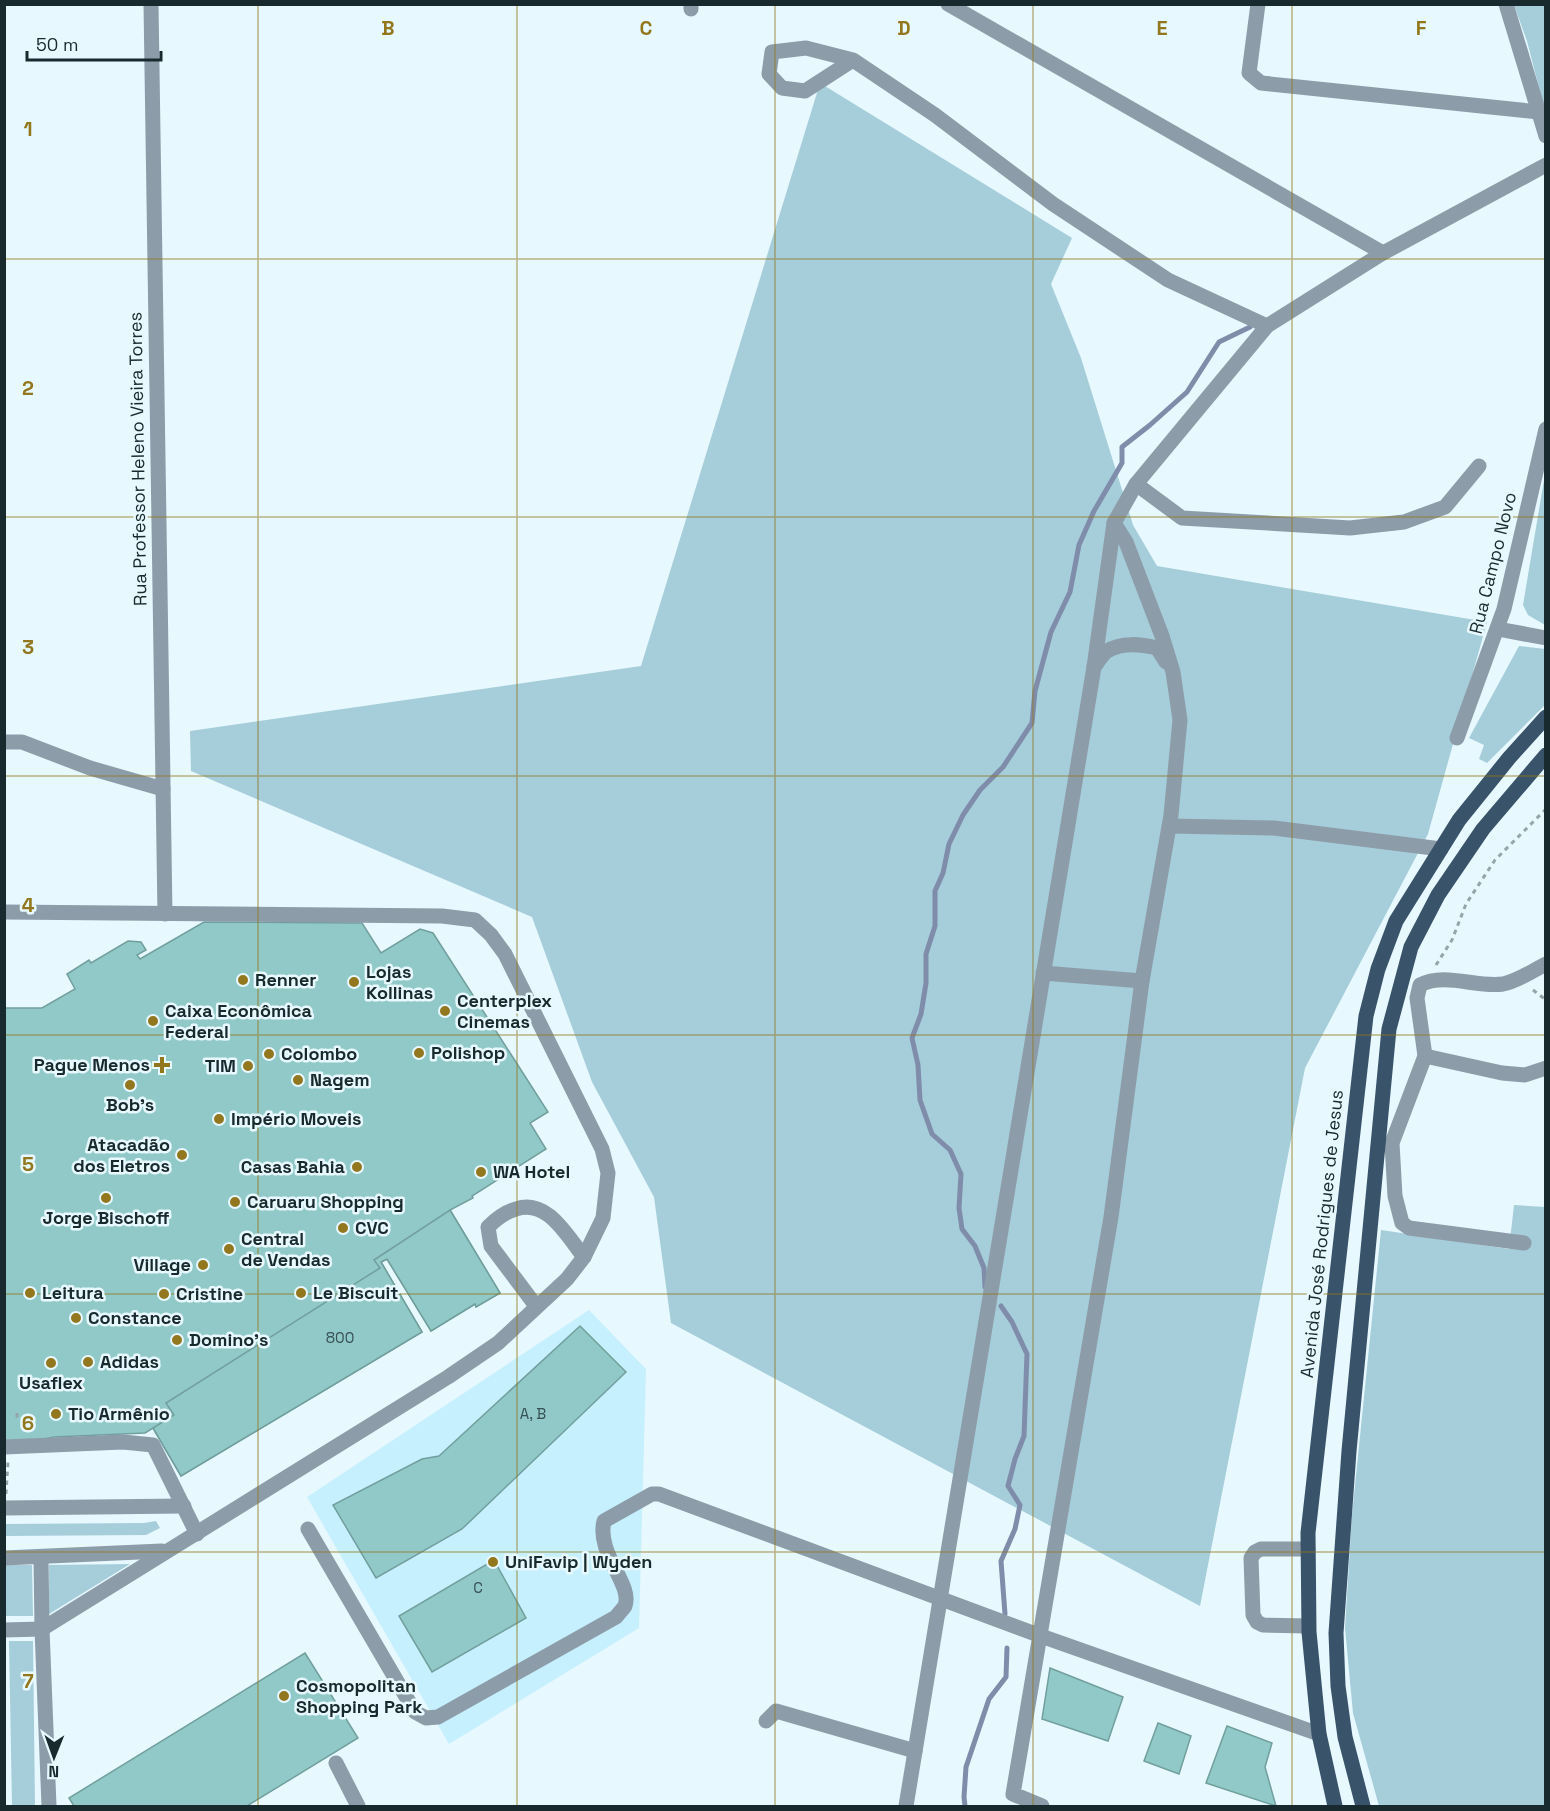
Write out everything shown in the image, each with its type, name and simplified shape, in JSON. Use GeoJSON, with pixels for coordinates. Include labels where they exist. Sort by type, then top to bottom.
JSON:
{"type":"FeatureCollection","features":[{"type":"Feature","properties":{"kind":"main road","name":"Avenida José Rodrigues de Jesus"},"geometry":{"type":"LineString","coordinates":[[1335,1806],[1319,1734],[1308,1626],[1308,1549],[1366,1016],[1378,969],[1396,921],[1459,820],[1545,717]]}},
{"type":"Feature","properties":{"kind":"main road"},"geometry":{"type":"LineString","coordinates":[[1363,1806],[1345,1737],[1338,1686],[1336,1633],[1349,1450],[1385,1143],[1389,1029],[1411,947],[1438,895],[1483,829],[1545,755]]}},
{"type":"Feature","properties":{"kind":"street","name":"Rua Professor Heleno Vieira Torres"},"geometry":{"type":"LineString","coordinates":[[151,4],[165,914]]}},
{"type":"Feature","properties":{"kind":"street"},"geometry":{"type":"LineString","coordinates":[[948,4],[1383,253]]}},
{"type":"Feature","properties":{"kind":"street"},"geometry":{"type":"LineString","coordinates":[[1258,4],[1249,72],[1261,83],[1539,112]]}},
{"type":"Feature","properties":{"kind":"street"},"geometry":{"type":"LineString","coordinates":[[1506,4],[1545,136]]}},
{"type":"Feature","properties":{"kind":"street"},"geometry":{"type":"LineString","coordinates":[[853,60],[805,91],[782,88],[769,74],[772,52],[806,48],[853,60],[935,115],[1053,204],[1168,280],[1268,326]]}},
{"type":"Feature","properties":{"kind":"street"},"geometry":{"type":"LineString","coordinates":[[906,1806],[1094,667],[1114,523],[1136,484],[1268,326],[1383,253],[1545,165]]}},
{"type":"Feature","properties":{"kind":"street","name":"Rua Campo Novo"},"geometry":{"type":"LineString","coordinates":[[1456,738],[1498,628],[1545,429]]}},
{"type":"Feature","properties":{"kind":"street"},"geometry":{"type":"LineString","coordinates":[[1136,484],[1182,518],[1350,528],[1404,522],[1445,507],[1479,466]]}},
{"type":"Feature","properties":{"kind":"street"},"geometry":{"type":"LineString","coordinates":[[1042,1806],[1013,1800],[1111,1217],[1142,981],[1170,826],[1180,720],[1173,672],[1162,636],[1130,553],[1114,523]]}},
{"type":"Feature","properties":{"kind":"street"},"geometry":{"type":"LineString","coordinates":[[1498,628],[1545,638]]}},
{"type":"Feature","properties":{"kind":"street"},"geometry":{"type":"LineString","coordinates":[[1094,667],[1106,652],[1120,646],[1137,644],[1156,648],[1173,672]]}},
{"type":"Feature","properties":{"kind":"street"},"geometry":{"type":"LineString","coordinates":[[4,742],[22,742],[90,768],[163,789]]}},
{"type":"Feature","properties":{"kind":"street"},"geometry":{"type":"LineString","coordinates":[[1170,826],[1274,828],[1441,849]]}},
{"type":"Feature","properties":{"kind":"street"},"geometry":{"type":"LineString","coordinates":[[4,912],[442,916],[475,920],[491,935],[505,954],[602,1149],[608,1173],[603,1218],[584,1257],[567,1279],[498,1343],[448,1377],[42,1629],[4,1630]]}},
{"type":"Feature","properties":{"kind":"street"},"geometry":{"type":"LineString","coordinates":[[1524,1243],[1409,1228],[1402,1223],[1385,1143],[1425,1056],[1417,998],[1420,985],[1426,982],[1449,981],[1501,984],[1512,982],[1545,963]]}},
{"type":"Feature","properties":{"kind":"street"},"geometry":{"type":"LineString","coordinates":[[1043,973],[1142,981]]}},
{"type":"Feature","properties":{"kind":"street"},"geometry":{"type":"LineString","coordinates":[[1425,1056],[1525,1076],[1545,1068]]}},
{"type":"Feature","properties":{"kind":"street"},"geometry":{"type":"LineString","coordinates":[[536,1306],[491,1246],[488,1227],[494,1220],[523,1206],[533,1206],[557,1223],[584,1257]]}},
{"type":"Feature","properties":{"kind":"street"},"geometry":{"type":"LineString","coordinates":[[4,1447],[68,1443],[148,1443],[153,1445],[157,1449],[197,1534]]}},
{"type":"Feature","properties":{"kind":"street"},"geometry":{"type":"LineString","coordinates":[[308,1529],[415,1712],[426,1718],[438,1717],[616,1617],[625,1607],[626,1594],[603,1542],[604,1521],[652,1494],[659,1494],[1041,1636],[1319,1734]]}},
{"type":"Feature","properties":{"kind":"street"},"geometry":{"type":"LineString","coordinates":[[4,1508],[184,1506]]}},
{"type":"Feature","properties":{"kind":"street"},"geometry":{"type":"LineString","coordinates":[[1308,1549],[1261,1550],[1255,1552],[1251,1558],[1252,1615],[1257,1622],[1263,1625],[1308,1626]]}},
{"type":"Feature","properties":{"kind":"street"},"geometry":{"type":"LineString","coordinates":[[4,1558],[165,1551]]}},
{"type":"Feature","properties":{"kind":"street"},"geometry":{"type":"LineString","coordinates":[[41,1557],[49,1806]]}},
{"type":"Feature","properties":{"kind":"street"},"geometry":{"type":"LineString","coordinates":[[766,1721],[776,1711],[915,1751]]}},
{"type":"Feature","properties":{"kind":"street"},"geometry":{"type":"LineString","coordinates":[[336,1763],[358,1806]]}},
{"type":"Feature","properties":{"kind":"path"},"geometry":{"type":"LineString","coordinates":[[1426,982],[1452,940],[1466,904],[1495,860],[1545,809]]}},
{"type":"Feature","properties":{"kind":"path"},"geometry":{"type":"LineString","coordinates":[[17,1413],[17,1419]]}},
{"type":"Feature","properties":{"kind":"shaded area"},"geometry":{"type":"Polygon","coordinates":[[[1514,5],[1545,5],[1545,111],[1527,41],[1514,5]]]}},
{"type":"Feature","properties":{"kind":"shaded area"},"geometry":{"type":"Polygon","coordinates":[[[820,83],[1072,238],[1051,284],[1081,358],[1133,525],[1157,566],[1487,622],[1428,834],[1305,1068],[1200,1606],[671,1323],[654,1197],[592,1082],[532,917],[191,771],[190,731],[641,666],[820,83]]]}},
{"type":"Feature","properties":{"kind":"shaded area"},"geometry":{"type":"Polygon","coordinates":[[[1545,474],[1545,625],[1528,615],[1523,605],[1545,474]]]}},
{"type":"Feature","properties":{"kind":"shaded area"},"geometry":{"type":"Polygon","coordinates":[[[1519,646],[1545,649],[1545,705],[1487,763],[1479,759],[1484,745],[1469,738],[1519,646]]]}},
{"type":"Feature","properties":{"kind":"shaded area"},"geometry":{"type":"Polygon","coordinates":[[[1514,1205],[1545,1207],[1545,1806],[1379,1806],[1353,1713],[1345,1628],[1352,1515],[1381,1230],[1509,1249],[1514,1205]]]}},
{"type":"Feature","properties":{"kind":"shaded area","name":"UniFavip | Wyden"},"geometry":{"type":"Polygon","coordinates":[[[589,1310],[646,1369],[639,1628],[449,1744],[307,1497],[589,1310]]]}},
{"type":"Feature","properties":{"kind":"shaded area"},"geometry":{"type":"Polygon","coordinates":[[[156,1521],[160,1528],[146,1535],[5,1536],[5,1524],[156,1521]]]}},
{"type":"Feature","properties":{"kind":"shaded area"},"geometry":{"type":"Polygon","coordinates":[[[130,1564],[49,1614],[49,1565],[130,1564]]]}},
{"type":"Feature","properties":{"kind":"shaded area"},"geometry":{"type":"Polygon","coordinates":[[[5,1565],[32,1565],[33,1616],[6,1616],[5,1565]]]}},
{"type":"Feature","properties":{"kind":"shaded area"},"geometry":{"type":"Polygon","coordinates":[[[9,1641],[33,1641],[35,1806],[12,1806],[9,1641]]]}},
{"type":"Feature","properties":{"kind":"building","name":"Caruaru Shopping"},"geometry":{"type":"Polygon","coordinates":[[[204,922],[362,923],[381,953],[420,929],[433,933],[548,1112],[530,1123],[546,1149],[472,1196],[473,1198],[450,1210],[500,1293],[476,1307],[475,1304],[431,1331],[387,1259],[381,1262],[422,1332],[181,1476],[153,1428],[145,1433],[54,1437],[25,1443],[4,1444],[4,1008],[42,1008],[75,989],[67,974],[89,960],[91,963],[128,941],[141,942],[146,950],[137,955],[140,959],[204,922]]]}},
{"type":"Feature","properties":{"kind":"building"},"geometry":{"type":"Polygon","coordinates":[[[450,1210],[500,1293],[476,1307],[475,1304],[431,1331],[387,1259],[381,1262],[422,1332],[181,1476],[153,1428],[174,1415],[166,1403],[380,1268],[374,1260],[450,1210]]]}},
{"type":"Feature","properties":{"kind":"building"},"geometry":{"type":"Polygon","coordinates":[[[580,1326],[626,1372],[462,1529],[376,1578],[333,1505],[422,1459],[439,1456],[580,1326]]]}},
{"type":"Feature","properties":{"kind":"building"},"geometry":{"type":"Polygon","coordinates":[[[494,1560],[526,1618],[432,1672],[399,1616],[494,1560]]]}},
{"type":"Feature","properties":{"kind":"building","name":"Cosmopolitan Shopping Park"},"geometry":{"type":"Polygon","coordinates":[[[305,1653],[358,1738],[247,1806],[74,1806],[69,1798],[305,1653]]]}},
{"type":"Feature","properties":{"kind":"building"},"geometry":{"type":"Polygon","coordinates":[[[1050,1668],[1123,1697],[1108,1741],[1042,1719],[1050,1668]]]}},
{"type":"Feature","properties":{"kind":"building"},"geometry":{"type":"Polygon","coordinates":[[[1158,1723],[1191,1736],[1179,1774],[1144,1761],[1158,1723]]]}},
{"type":"Feature","properties":{"kind":"building"},"geometry":{"type":"Polygon","coordinates":[[[1227,1726],[1272,1743],[1265,1767],[1276,1806],[1206,1783],[1227,1726]]]}},
{"type":"Feature","properties":{"kind":"waterway"},"geometry":{"type":"LineString","coordinates":[[985,1287],[984,1268],[975,1246],[962,1229],[959,1208],[961,1174],[950,1150],[932,1134],[920,1100],[918,1065],[912,1038],[921,1014],[926,983],[926,954],[935,926],[935,891],[943,873],[949,844],[963,815],[980,790],[1003,767],[1032,723],[1035,691],[1051,632],[1070,592],[1079,545],[1094,511],[1122,463],[1122,447],[1187,392],[1219,342],[1250,327]]}},
{"type":"Feature","properties":{"kind":"waterway"},"geometry":{"type":"LineString","coordinates":[[1001,1306],[1012,1322],[1027,1354],[1024,1436],[1008,1486],[1020,1505],[1015,1529],[1001,1561],[1005,1614]]}},
{"type":"Feature","properties":{"kind":"waterway"},"geometry":{"type":"LineString","coordinates":[[965,1806],[966,1767],[989,1699],[1006,1677],[1007,1648]]}},
{"type":"Feature","properties":{"kind":"place","name":"Renner"},"geometry":{"type":"Point","coordinates":[243,980]}},
{"type":"Feature","properties":{"kind":"place","name":"Lojas Kollinas"},"geometry":{"type":"Point","coordinates":[354,982]}},
{"type":"Feature","properties":{"kind":"place","name":"Centerplex Cinemas"},"geometry":{"type":"Point","coordinates":[445,1011]}},
{"type":"Feature","properties":{"kind":"place","name":"Caixa Econômica Federal"},"geometry":{"type":"Point","coordinates":[153,1021]}},
{"type":"Feature","properties":{"kind":"place","name":"Polishop"},"geometry":{"type":"Point","coordinates":[419,1053]}},
{"type":"Feature","properties":{"kind":"place","name":"Colombo"},"geometry":{"type":"Point","coordinates":[269,1054]}},
{"type":"Feature","properties":{"kind":"place","name":"Pague Menos"},"geometry":{"type":"Point","coordinates":[162,1065]}},
{"type":"Feature","properties":{"kind":"place","name":"TIM"},"geometry":{"type":"Point","coordinates":[248,1066]}},
{"type":"Feature","properties":{"kind":"place","name":"Nagem"},"geometry":{"type":"Point","coordinates":[298,1080]}},
{"type":"Feature","properties":{"kind":"place","name":"Bob's"},"geometry":{"type":"Point","coordinates":[130,1085]}},
{"type":"Feature","properties":{"kind":"place","name":"Império Moveis"},"geometry":{"type":"Point","coordinates":[219,1119]}},
{"type":"Feature","properties":{"kind":"place","name":"Atacadão dos Eletros"},"geometry":{"type":"Point","coordinates":[182,1155]}},
{"type":"Feature","properties":{"kind":"place","name":"Casas Bahia"},"geometry":{"type":"Point","coordinates":[357,1167]}},
{"type":"Feature","properties":{"kind":"place","name":"WA Hotel"},"geometry":{"type":"Point","coordinates":[481,1172]}},
{"type":"Feature","properties":{"kind":"place","name":"Jorge Bischoff"},"geometry":{"type":"Point","coordinates":[106,1198]}},
{"type":"Feature","properties":{"kind":"place","name":"Caruaru Shopping"},"geometry":{"type":"Point","coordinates":[235,1202]}},
{"type":"Feature","properties":{"kind":"place","name":"CVC"},"geometry":{"type":"Point","coordinates":[343,1228]}},
{"type":"Feature","properties":{"kind":"place","name":"Central de Vendas"},"geometry":{"type":"Point","coordinates":[229,1249]}},
{"type":"Feature","properties":{"kind":"place","name":"Village"},"geometry":{"type":"Point","coordinates":[203,1265]}},
{"type":"Feature","properties":{"kind":"place","name":"Leitura"},"geometry":{"type":"Point","coordinates":[30,1293]}},
{"type":"Feature","properties":{"kind":"place","name":"Le Biscuit"},"geometry":{"type":"Point","coordinates":[301,1293]}},
{"type":"Feature","properties":{"kind":"place","name":"Cristine"},"geometry":{"type":"Point","coordinates":[164,1294]}},
{"type":"Feature","properties":{"kind":"place","name":"Constance"},"geometry":{"type":"Point","coordinates":[76,1318]}},
{"type":"Feature","properties":{"kind":"place","name":"Domino's"},"geometry":{"type":"Point","coordinates":[177,1340]}},
{"type":"Feature","properties":{"kind":"place","name":"Adidas"},"geometry":{"type":"Point","coordinates":[88,1362]}},
{"type":"Feature","properties":{"kind":"place","name":"Usaflex"},"geometry":{"type":"Point","coordinates":[51,1363]}},
{"type":"Feature","properties":{"kind":"place","name":"Tio Armênio"},"geometry":{"type":"Point","coordinates":[56,1414]}},
{"type":"Feature","properties":{"kind":"place","name":"UniFavip | Wyden"},"geometry":{"type":"Point","coordinates":[493,1562]}},
{"type":"Feature","properties":{"kind":"place","name":"Cosmopolitan Shopping Park"},"geometry":{"type":"Point","coordinates":[284,1696]}}]}
